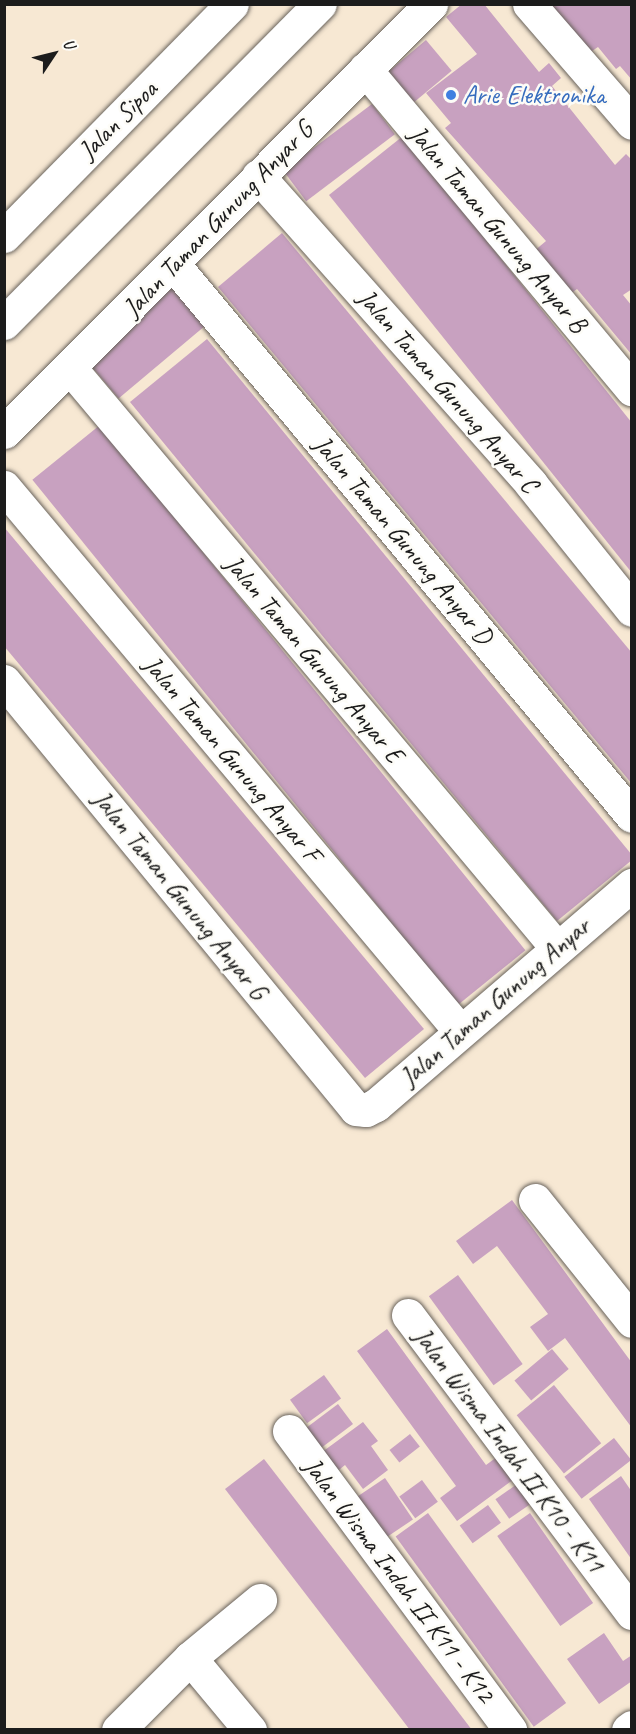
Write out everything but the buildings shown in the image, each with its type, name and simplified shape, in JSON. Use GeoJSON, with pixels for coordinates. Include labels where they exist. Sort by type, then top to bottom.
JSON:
{"type":"FeatureCollection","features":[{"type":"Feature","properties":{"kind":"street","name":"Jalan Sipoa"},"geometry":{"type":"LineString","coordinates":[[4,236],[232,4]]}},
{"type":"Feature","properties":{"kind":"street"},"geometry":{"type":"LineString","coordinates":[[4,323],[320,4]]}},
{"type":"Feature","properties":{"kind":"street","name":"Jalan Taman Gunung Anyar G"},"geometry":{"type":"LineString","coordinates":[[4,432],[71,369],[258,176],[431,4]]}},
{"type":"Feature","properties":{"kind":"street"},"geometry":{"type":"LineString","coordinates":[[529,4],[632,123]]}},
{"type":"Feature","properties":{"kind":"street","name":"Jalan Taman Gunung Anyar B"},"geometry":{"type":"LineString","coordinates":[[365,69],[632,389]]}},
{"type":"Feature","properties":{"kind":"street","name":"Jalan Taman Gunung Anyar C"},"geometry":{"type":"LineString","coordinates":[[258,176],[531,484],[632,610]]}},
{"type":"Feature","properties":{"kind":"street","name":"Jalan Taman Gunung Anyar D"},"geometry":{"type":"LineString","coordinates":[[174,265],[632,816]]}},
{"type":"Feature","properties":{"kind":"street","name":"Jalan Taman Gunung Anyar E"},"geometry":{"type":"LineString","coordinates":[[71,369],[557,948]]}},
{"type":"Feature","properties":{"kind":"street","name":"Jalan Taman Gunung Anyar F"},"geometry":{"type":"LineString","coordinates":[[4,487],[460,1031]]}},
{"type":"Feature","properties":{"kind":"street","name":"Jalan Taman Gunung Anyar G"},"geometry":{"type":"LineString","coordinates":[[4,681],[356,1109]]}},
{"type":"Feature","properties":{"kind":"street","name":"Jalan Taman Gunung Anyar"},"geometry":{"type":"LineString","coordinates":[[356,1109],[366,1110],[376,1105],[632,885]]}},
{"type":"Feature","properties":{"kind":"street"},"geometry":{"type":"LineString","coordinates":[[536,1200],[632,1321]]}},
{"type":"Feature","properties":{"kind":"street","name":"Jalan Wisma Indah II K10 - K11"},"geometry":{"type":"LineString","coordinates":[[408,1315],[632,1613]]}},
{"type":"Feature","properties":{"kind":"street","name":"Jalan Wisma Indah II K11 - K12"},"geometry":{"type":"LineString","coordinates":[[289,1431],[510,1730]]}},
{"type":"Feature","properties":{"kind":"street"},"geometry":{"type":"LineString","coordinates":[[118,1730],[190,1658],[260,1600]]}},
{"type":"Feature","properties":{"kind":"street"},"geometry":{"type":"LineString","coordinates":[[190,1658],[250,1730]]}},
{"type":"Feature","properties":{"kind":"place","name":"Arie Elektronika"},"geometry":{"type":"Point","coordinates":[451,95]}}]}
